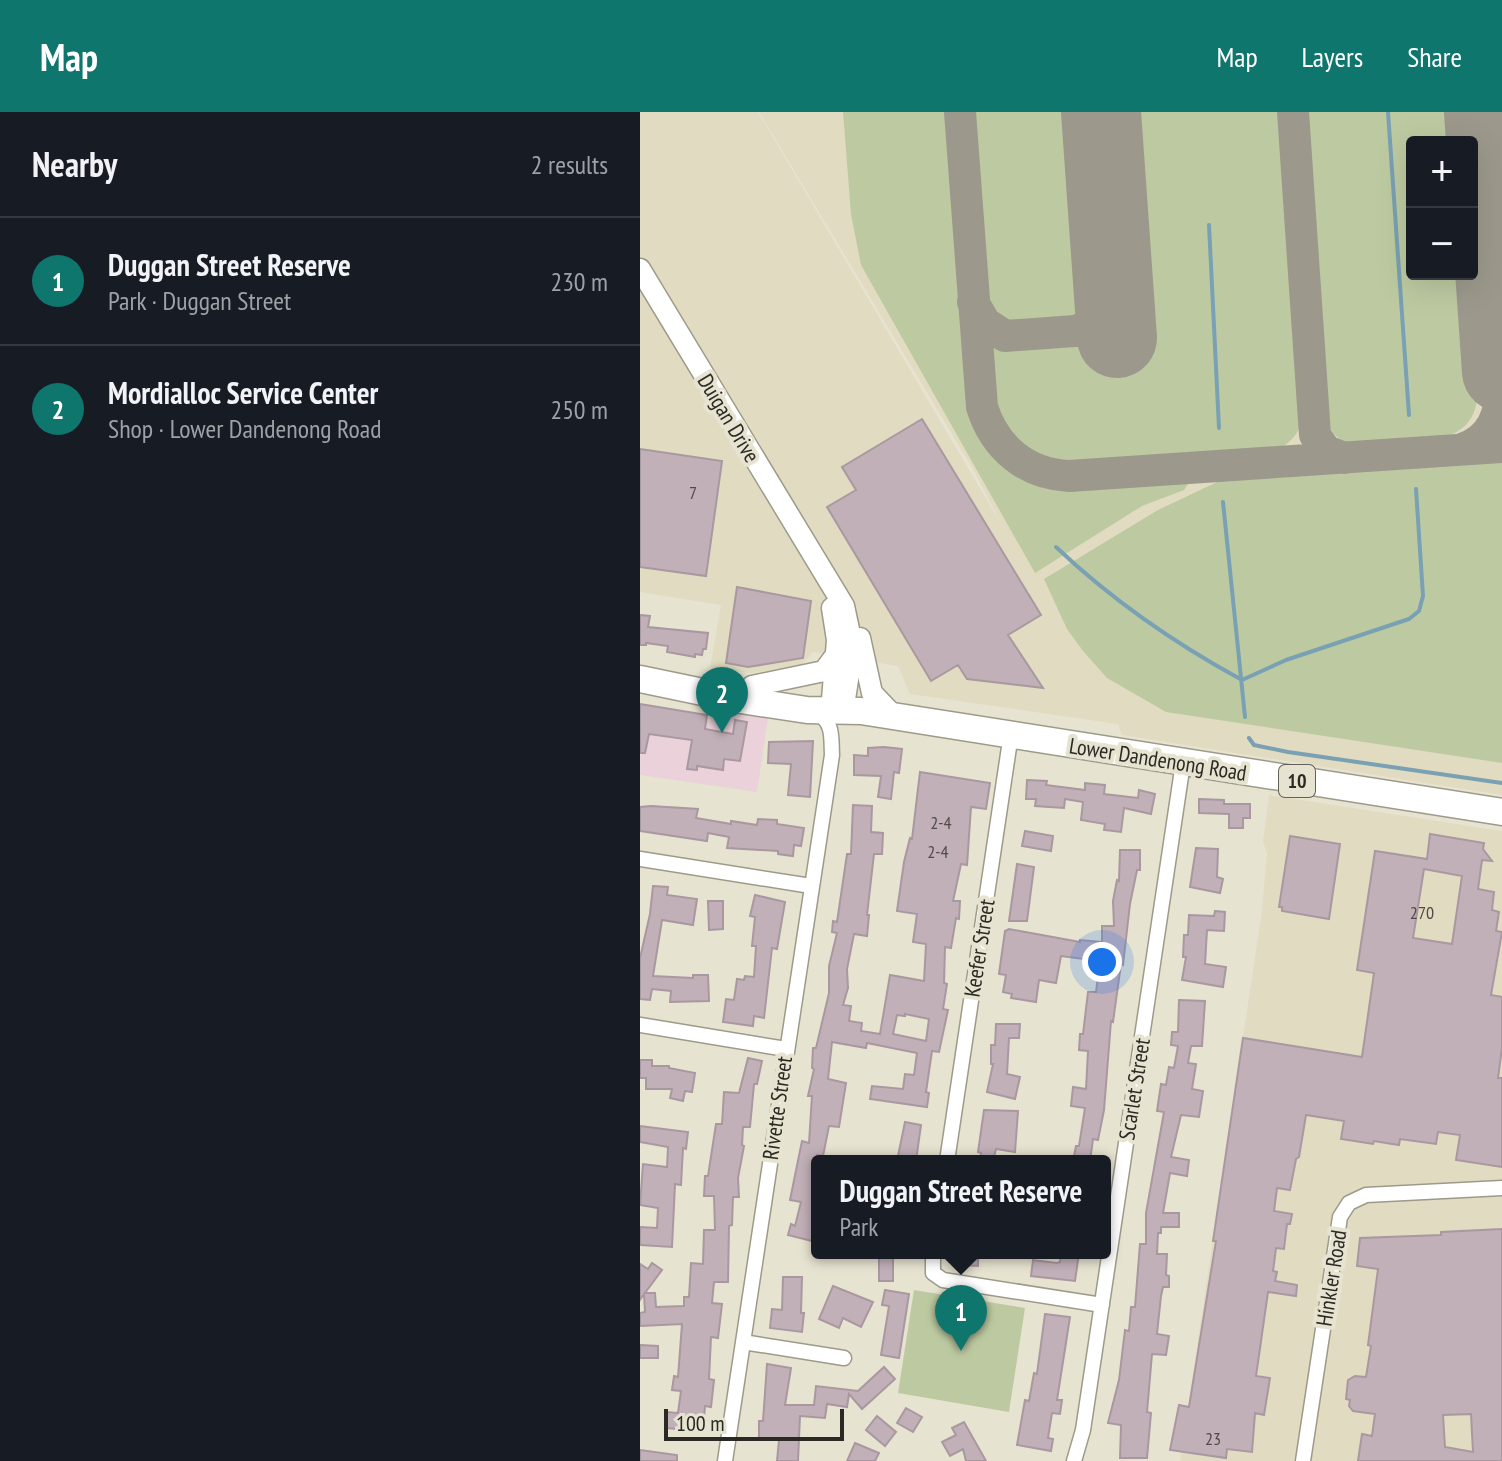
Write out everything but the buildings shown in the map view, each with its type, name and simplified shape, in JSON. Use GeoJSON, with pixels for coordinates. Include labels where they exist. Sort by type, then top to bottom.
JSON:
{"type":"FeatureCollection","features":[{"type":"Feature","properties":{"kind":"highway","name":"Lower Dandenong Road"},"geometry":{"type":"LineString","coordinates":[[640,679],[741,700],[894,716],[1502,812]]}},
{"type":"Feature","properties":{"kind":"highway","name":"Lower Dandenong Road"},"geometry":{"type":"LineString","coordinates":[[667,683],[752,686],[836,708]]}},
{"type":"Feature","properties":{"kind":"main road","name":"Duigan Drive"},"geometry":{"type":"LineString","coordinates":[[640,269],[844,606],[853,648],[836,708]]}},
{"type":"Feature","properties":{"kind":"main road","name":"Duigan Drive"},"geometry":{"type":"LineString","coordinates":[[819,566],[836,627],[836,708]]}},
{"type":"Feature","properties":{"kind":"main road"},"geometry":{"type":"LineString","coordinates":[[844,606],[860,638],[872,693],[894,716]]}},
{"type":"Feature","properties":{"kind":"main road"},"geometry":{"type":"LineString","coordinates":[[752,686],[824,671],[835,656]]}},
{"type":"Feature","properties":{"kind":"street","name":"Rivette Street"},"geometry":{"type":"LineString","coordinates":[[725,1461],[832,755],[830,726],[822,716],[836,708],[843,728],[832,755]]}},
{"type":"Feature","properties":{"kind":"street","name":"Keefer Street"},"geometry":{"type":"LineString","coordinates":[[948,1155],[1011,734]]}},
{"type":"Feature","properties":{"kind":"street","name":"Scarlet Street"},"geometry":{"type":"LineString","coordinates":[[1111,1245],[1183,763]]}},
{"type":"Feature","properties":{"kind":"street"},"geometry":{"type":"LineString","coordinates":[[640,859],[811,886]]}},
{"type":"Feature","properties":{"kind":"street"},"geometry":{"type":"LineString","coordinates":[[640,1025],[786,1049]]}},
{"type":"Feature","properties":{"kind":"street","name":"Hinkler Road"},"geometry":{"type":"LineString","coordinates":[[1303,1461],[1340,1217],[1345,1206],[1366,1195],[1502,1188]]}},
{"type":"Feature","properties":{"kind":"street"},"geometry":{"type":"LineString","coordinates":[[933,1259],[933,1273],[943,1280],[1102,1305]]}},
{"type":"Feature","properties":{"kind":"street","name":"Scarlet Street"},"geometry":{"type":"LineString","coordinates":[[1074,1461],[1083,1430],[1109,1259]]}},
{"type":"Feature","properties":{"kind":"street"},"geometry":{"type":"LineString","coordinates":[[743,1342],[844,1358]]}},
{"type":"Feature","properties":{"kind":"shaded area"},"geometry":{"type":"Polygon","coordinates":[[[640,112],[758,112],[1001,524],[974,471],[759,112],[1502,112],[1502,795],[1122,735],[1118,724],[910,694],[898,666],[813,652],[800,667],[751,673],[710,668],[721,605],[640,592],[640,112]]]}},
{"type":"Feature","properties":{"kind":"shaded area"},"geometry":{"type":"Polygon","coordinates":[[[713,709],[768,718],[757,792],[640,775],[640,710],[711,721],[713,709]]]}},
{"type":"Feature","properties":{"kind":"shaded area"},"geometry":{"type":"Polygon","coordinates":[[[1269,795],[1502,831],[1502,1461],[1180,1461],[1262,910],[1267,853],[1263,842],[1269,795]]]}},
{"type":"Feature","properties":{"kind":"green space"},"geometry":{"type":"Polygon","coordinates":[[[843,112],[951,112],[970,390],[981,429],[1000,456],[1024,473],[1053,483],[1120,486],[1190,481],[1184,490],[1142,506],[1035,573],[861,265],[851,214],[843,112]]]}},
{"type":"Feature","properties":{"kind":"green space"},"geometry":{"type":"Polygon","coordinates":[[[968,112],[1085,112],[1096,276],[1087,307],[1074,318],[1050,325],[1020,327],[998,318],[983,300],[968,112]]]}},
{"type":"Feature","properties":{"kind":"green space"},"geometry":{"type":"Polygon","coordinates":[[[1118,112],[1283,112],[1304,411],[1297,433],[1288,443],[1275,450],[1267,453],[1062,465],[1022,448],[1000,423],[990,389],[986,348],[1134,337],[1118,112]]]}},
{"type":"Feature","properties":{"kind":"green space"},"geometry":{"type":"Polygon","coordinates":[[[1302,112],[1457,112],[1459,136],[1406,136],[1406,280],[1468,280],[1477,400],[1473,414],[1462,428],[1436,439],[1403,445],[1357,447],[1334,434],[1323,409],[1302,112]]]}},
{"type":"Feature","properties":{"kind":"green space"},"geometry":{"type":"Polygon","coordinates":[[[1502,457],[1502,763],[1166,712],[1107,678],[1067,629],[1044,579],[1158,510],[1232,475],[1502,457]]]}},
{"type":"Feature","properties":{"kind":"green space"},"geometry":{"type":"Polygon","coordinates":[[[914,1290],[1025,1308],[1009,1412],[898,1393],[914,1290]]]}},
{"type":"Feature","properties":{"kind":"waterway"},"geometry":{"type":"LineString","coordinates":[[1388,112],[1409,415]]}},
{"type":"Feature","properties":{"kind":"waterway"},"geometry":{"type":"LineString","coordinates":[[1209,225],[1219,428]]}},
{"type":"Feature","properties":{"kind":"waterway"},"geometry":{"type":"LineString","coordinates":[[1056,547],[1144,620],[1242,680],[1286,660],[1409,619],[1419,611],[1423,596],[1416,489]]}},
{"type":"Feature","properties":{"kind":"waterway"},"geometry":{"type":"LineString","coordinates":[[1223,502],[1245,717]]}},
{"type":"Feature","properties":{"kind":"waterway"},"geometry":{"type":"LineString","coordinates":[[1249,738],[1254,745],[1288,752],[1502,783]]}},
{"type":"Feature","properties":{"kind":"taxiway"},"geometry":{"type":"LineString","coordinates":[[960,112],[982,407],[995,435],[1026,464],[1069,476],[1502,447]]}},
{"type":"Feature","properties":{"kind":"taxiway"},"geometry":{"type":"LineString","coordinates":[[1293,112],[1315,435],[1326,451],[1344,458]]}},
{"type":"Feature","properties":{"kind":"taxiway"},"geometry":{"type":"LineString","coordinates":[[1075,331],[1102,315],[1108,303],[1113,274],[1110,228]]}},
{"type":"Feature","properties":{"kind":"taxiway"},"geometry":{"type":"LineString","coordinates":[[1462,449],[1473,445],[1488,432],[1497,415],[1501,395],[1493,247]]}},
{"type":"Feature","properties":{"kind":"taxiway"},"geometry":{"type":"LineString","coordinates":[[973,302],[985,323],[1005,336],[1116,328]]}},
{"type":"Feature","properties":{"kind":"runway"},"geometry":{"type":"LineString","coordinates":[[1101,112],[1117,338]]}},
{"type":"Feature","properties":{"kind":"runway"},"geometry":{"type":"LineString","coordinates":[[1484,112],[1502,372]]}},
{"type":"Feature","properties":{"kind":"place","name":"Mordialloc Service Center"},"geometry":{"type":"Point","coordinates":[722,733]}},
{"type":"Feature","properties":{"kind":"place","name":"Duggan Street Reserve"},"geometry":{"type":"Point","coordinates":[961,1351]}}]}
